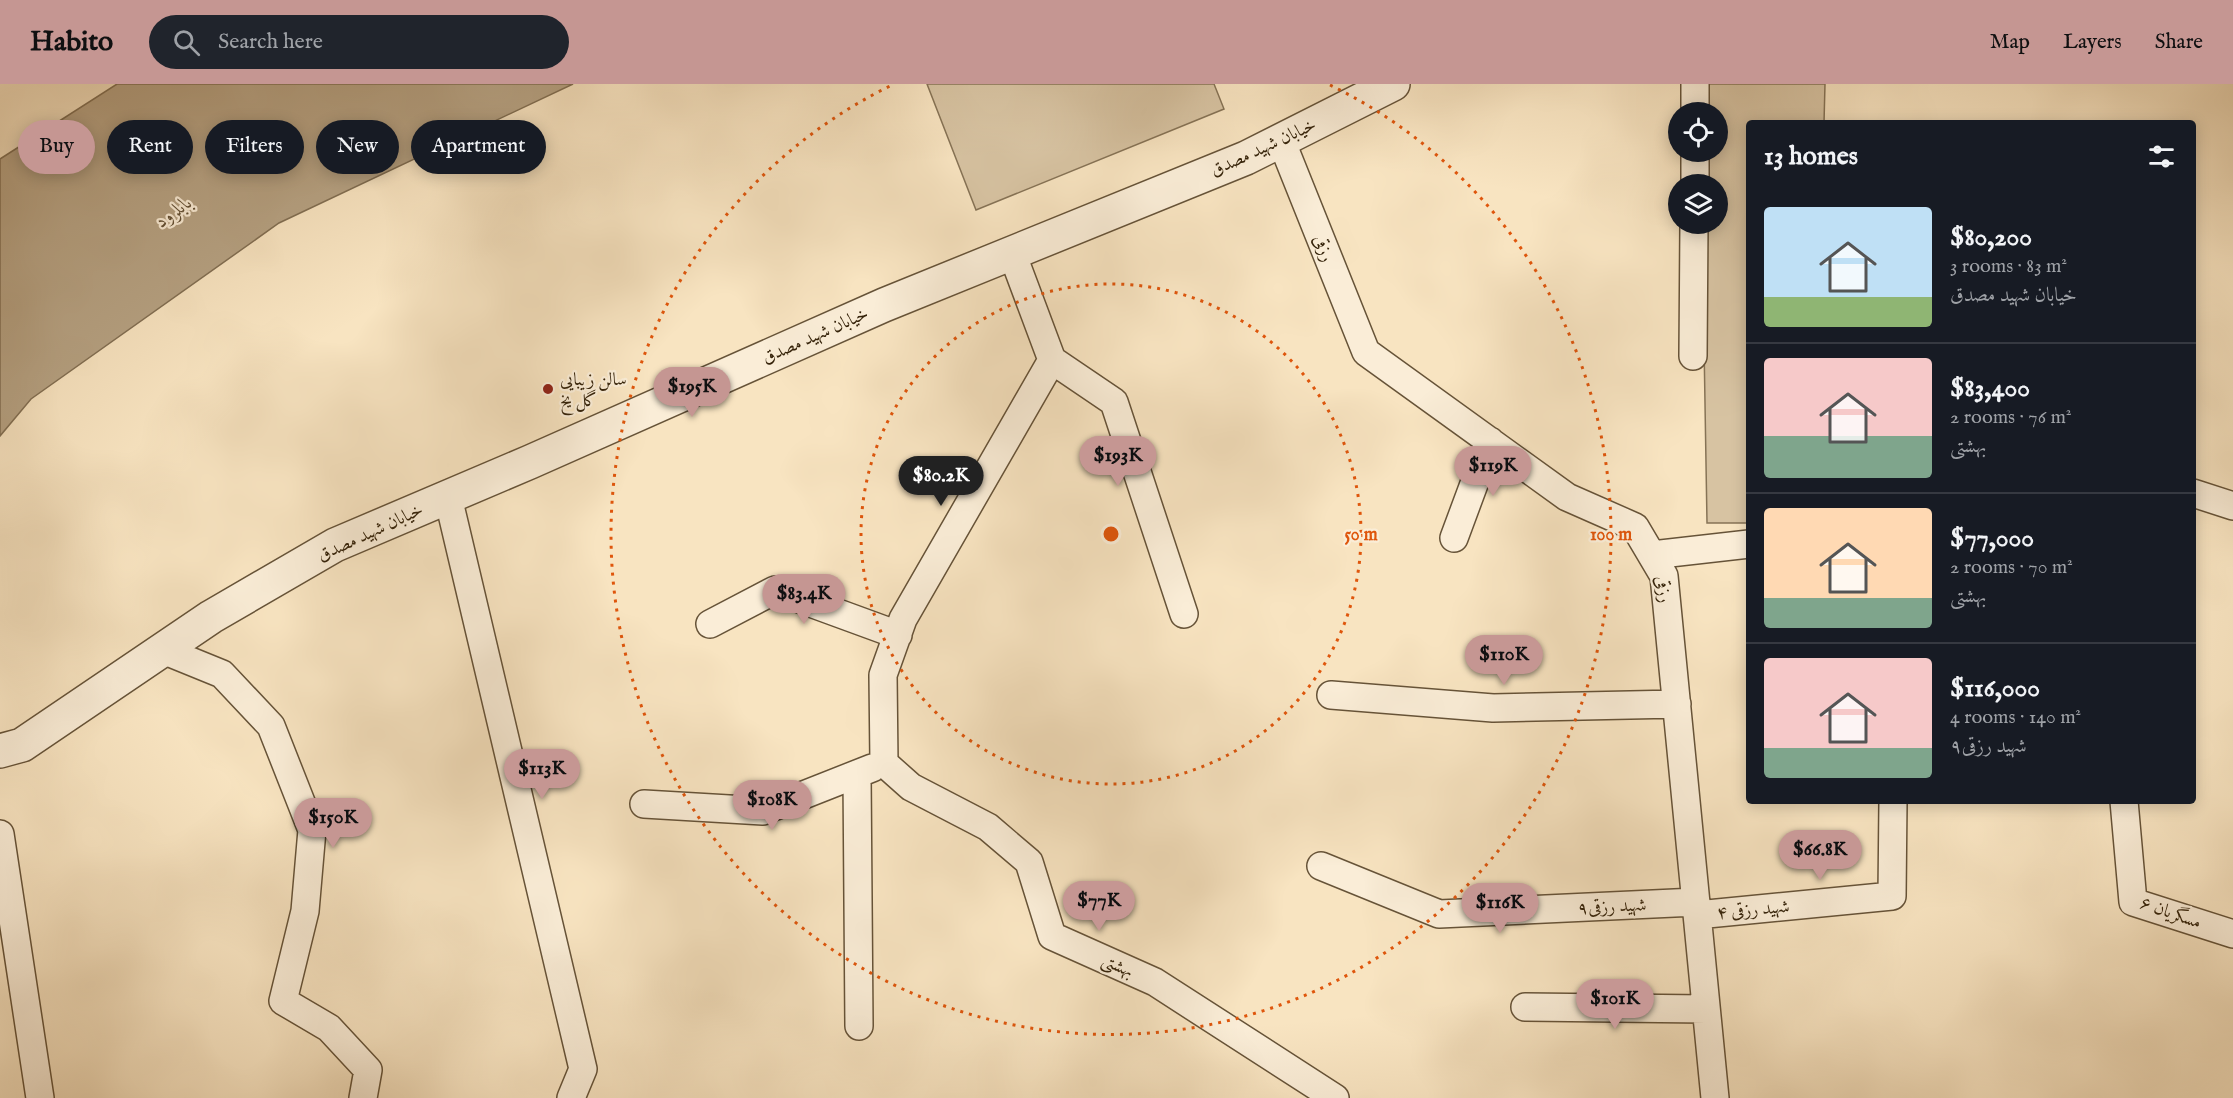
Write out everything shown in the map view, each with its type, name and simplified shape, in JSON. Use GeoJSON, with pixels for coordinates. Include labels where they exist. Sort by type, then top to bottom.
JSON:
{"type":"FeatureCollection","features":[{"type":"Feature","properties":{"kind":"street","name":"خیابان شهید مصدق"},"geometry":{"type":"LineString","coordinates":[[0,751],[22,745],[211,617],[335,544],[530,462],[885,305],[1246,158],[1392,84]]}},
{"type":"Feature","properties":{"kind":"street"},"geometry":{"type":"LineString","coordinates":[[1695,84],[1695,102]]}},
{"type":"Feature","properties":{"kind":"street","name":"رزقی"},"geometry":{"type":"LineString","coordinates":[[1281,140],[1366,352],[1567,497],[1635,527],[1665,576],[1715,1098]]}},
{"type":"Feature","properties":{"kind":"street"},"geometry":{"type":"LineString","coordinates":[[1693,356],[1694,234]]}},
{"type":"Feature","properties":{"kind":"street"},"geometry":{"type":"LineString","coordinates":[[1012,253],[1052,360],[1114,402],[1184,614]]}},
{"type":"Feature","properties":{"kind":"street"},"geometry":{"type":"LineString","coordinates":[[644,804],[763,811],[884,763],[883,675],[903,619],[1052,360]]}},
{"type":"Feature","properties":{"kind":"street"},"geometry":{"type":"LineString","coordinates":[[1454,538],[1490,441]]}},
{"type":"Feature","properties":{"kind":"street"},"geometry":{"type":"LineString","coordinates":[[2196,494],[2233,506]]}},
{"type":"Feature","properties":{"kind":"street"},"geometry":{"type":"LineString","coordinates":[[448,497],[583,1069],[571,1098]]}},
{"type":"Feature","properties":{"kind":"street"},"geometry":{"type":"LineString","coordinates":[[1652,555],[1746,544]]}},
{"type":"Feature","properties":{"kind":"street"},"geometry":{"type":"LineString","coordinates":[[710,624],[776,591],[898,635]]}},
{"type":"Feature","properties":{"kind":"street"},"geometry":{"type":"LineString","coordinates":[[163,650],[222,674],[271,726],[312,830],[305,911],[284,1001],[329,1028],[368,1070],[363,1098]]}},
{"type":"Feature","properties":{"kind":"street"},"geometry":{"type":"LineString","coordinates":[[1331,695],[1493,708],[1677,704]]}},
{"type":"Feature","properties":{"kind":"street","name":"بهشتی"},"geometry":{"type":"LineString","coordinates":[[884,763],[912,787],[988,826],[1029,862],[1052,936],[1155,982],[1335,1098]]}},
{"type":"Feature","properties":{"kind":"street"},"geometry":{"type":"LineString","coordinates":[[856,774],[859,1026]]}},
{"type":"Feature","properties":{"kind":"street","name":"شهید رزقی ۴"},"geometry":{"type":"LineString","coordinates":[[1697,908],[1892,896],[1893,804]]}},
{"type":"Feature","properties":{"kind":"street","name":"مسگریان ۶"},"geometry":{"type":"LineString","coordinates":[[2124,804],[2133,902],[2233,934]]}},
{"type":"Feature","properties":{"kind":"street"},"geometry":{"type":"LineString","coordinates":[[0,834],[40,1098]]}},
{"type":"Feature","properties":{"kind":"street","name":"شهید رزقی۹"},"geometry":{"type":"LineString","coordinates":[[1321,866],[1439,914],[1697,908]]}},
{"type":"Feature","properties":{"kind":"street"},"geometry":{"type":"LineString","coordinates":[[1525,1007],[1706,1009]]}},
{"type":"Feature","properties":{"kind":"shaded area"},"geometry":{"type":"Polygon","coordinates":[[[927,84],[1214,84],[1224,109],[976,210],[927,84]]]}},
{"type":"Feature","properties":{"kind":"shaded area"},"geometry":{"type":"Polygon","coordinates":[[[1699,84],[1825,84],[1824,120],[1746,120],[1746,523],[1707,523],[1702,234],[1728,234],[1728,174],[1701,174],[1701,162],[1728,162],[1728,102],[1700,102],[1699,84]]]}},
{"type":"Feature","properties":{"kind":"water","name":"بابلرود"},"geometry":{"type":"Polygon","coordinates":[[[117,84],[573,84],[497,120],[411,120],[411,161],[399,166],[399,120],[316,120],[316,174],[383,174],[279,223],[31,399],[0,436],[0,159],[18,147],[18,174],[95,174],[95,120],[61,120],[117,84]]]}},
{"type":"Feature","properties":{"kind":"place","name":"سالن زیبایی گل یخ"},"geometry":{"type":"Point","coordinates":[548,389]}}]}
